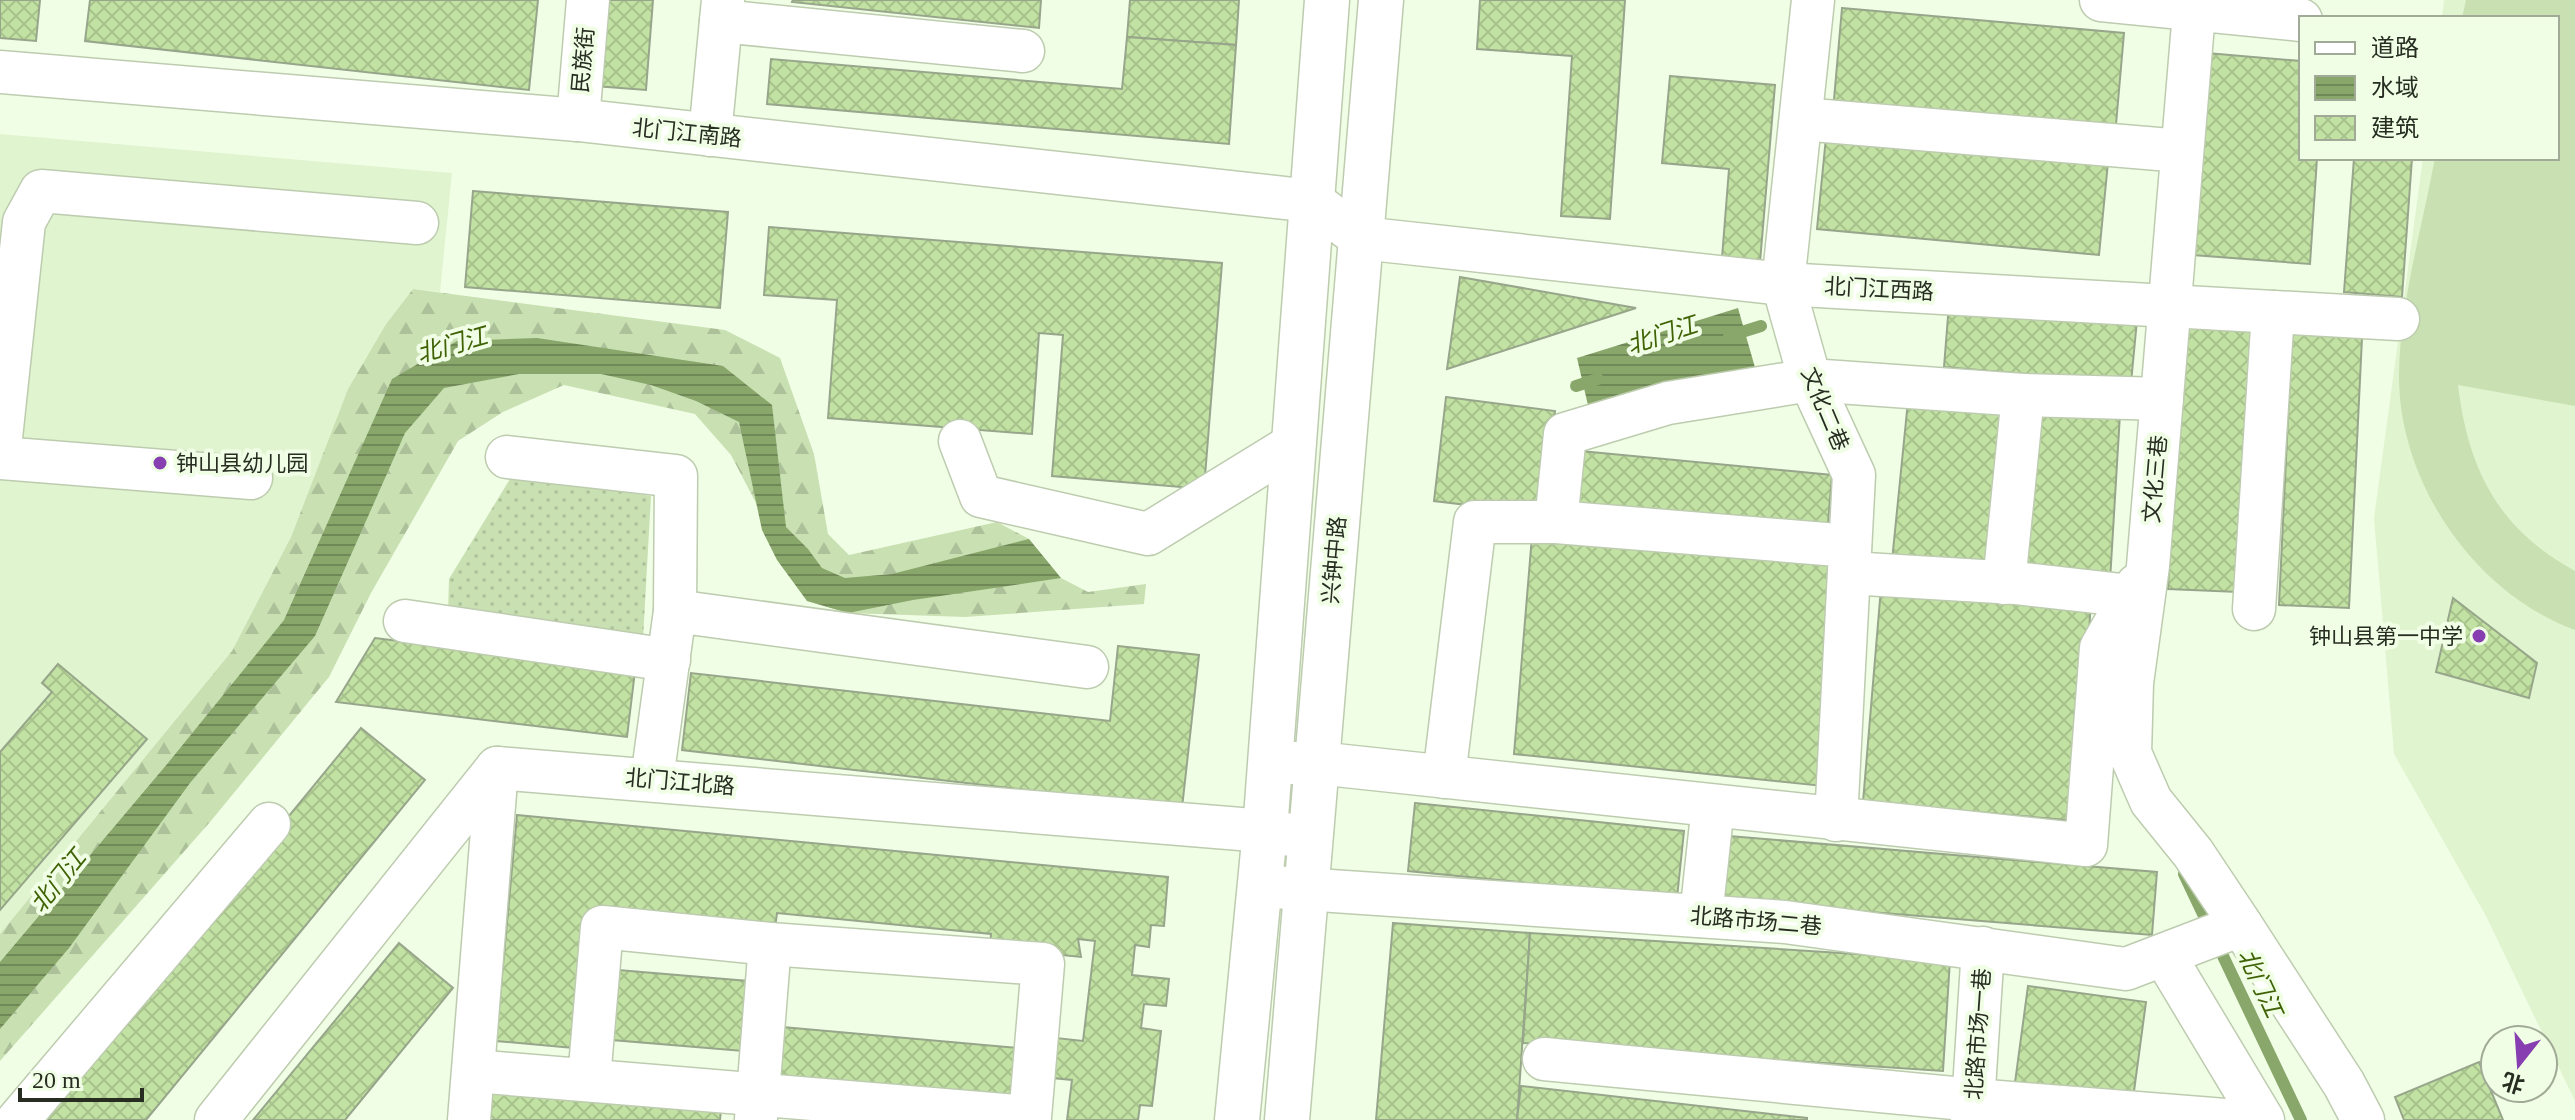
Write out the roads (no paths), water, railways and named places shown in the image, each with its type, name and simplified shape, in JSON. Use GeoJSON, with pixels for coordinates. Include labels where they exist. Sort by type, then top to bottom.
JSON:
{"type":"FeatureCollection","features":[{"type":"Feature","properties":{"kind":"main road"},"geometry":{"type":"LineString","coordinates":[[1237,1120],[1265,831],[1327,0]]}},
{"type":"Feature","properties":{"kind":"main road","name":"兴钟中路"},"geometry":{"type":"LineString","coordinates":[[1287,1120],[1381,0]]}},
{"type":"Feature","properties":{"kind":"street","name":"民族街"},"geometry":{"type":"LineString","coordinates":[[578,120],[588,0]]}},
{"type":"Feature","properties":{"kind":"street","name":"文化二巷"},"geometry":{"type":"LineString","coordinates":[[1813,0],[1783,284],[1810,380],[1854,475],[1836,820]]}},
{"type":"Feature","properties":{"kind":"street"},"geometry":{"type":"LineString","coordinates":[[2101,0],[2194,5],[2299,20]]}},
{"type":"Feature","properties":{"kind":"street","name":"文化三巷"},"geometry":{"type":"LineString","coordinates":[[2194,5],[2162,399],[2139,581],[2130,753],[2151,801],[2193,853],[2241,925],[2344,1084],[2363,1120]]}},
{"type":"Feature","properties":{"kind":"street"},"geometry":{"type":"LineString","coordinates":[[710,135],[722,11],[1023,51]]}},
{"type":"Feature","properties":{"kind":"street","name":"北门江南路"},"geometry":{"type":"LineString","coordinates":[[0,72],[578,120],[1312,201]]}},
{"type":"Feature","properties":{"kind":"street"},"geometry":{"type":"LineString","coordinates":[[1801,119],[2182,151]]}},
{"type":"Feature","properties":{"kind":"street"},"geometry":{"type":"LineString","coordinates":[[0,447],[12,221],[41,191],[417,223]]}},
{"type":"Feature","properties":{"kind":"street"},"geometry":{"type":"LineString","coordinates":[[1312,201],[1361,238]]}},
{"type":"Feature","properties":{"kind":"street","name":"北门江西路"},"geometry":{"type":"LineString","coordinates":[[1361,238],[1783,284],[2398,319]]}},
{"type":"Feature","properties":{"kind":"street"},"geometry":{"type":"LineString","coordinates":[[2254,609],[2273,312]]}},
{"type":"Feature","properties":{"kind":"street"},"geometry":{"type":"LineString","coordinates":[[1556,522],[1565,434],[1668,403],[1810,380],[2023,395],[2162,399]]}},
{"type":"Feature","properties":{"kind":"street"},"geometry":{"type":"LineString","coordinates":[[2004,583],[2023,395]]}},
{"type":"Feature","properties":{"kind":"street"},"geometry":{"type":"LineString","coordinates":[[960,441],[981,496],[1148,534],[1294,444]]}},
{"type":"Feature","properties":{"kind":"street"},"geometry":{"type":"LineString","coordinates":[[507,457],[676,476],[675,611],[652,779]]}},
{"type":"Feature","properties":{"kind":"street"},"geometry":{"type":"LineString","coordinates":[[0,458],[251,478]]}},
{"type":"Feature","properties":{"kind":"street"},"geometry":{"type":"LineString","coordinates":[[1444,777],[1475,522],[1556,522],[2004,583],[2139,581]]}},
{"type":"Feature","properties":{"kind":"street"},"geometry":{"type":"LineString","coordinates":[[1270,763],[1317,763],[2086,845],[2101,648],[2139,581]]}},
{"type":"Feature","properties":{"kind":"street"},"geometry":{"type":"LineString","coordinates":[[675,611],[1087,667]]}},
{"type":"Feature","properties":{"kind":"street"},"geometry":{"type":"LineString","coordinates":[[405,621],[669,660]]}},
{"type":"Feature","properties":{"kind":"street"},"geometry":{"type":"LineString","coordinates":[[469,1120],[497,768]]}},
{"type":"Feature","properties":{"kind":"street"},"geometry":{"type":"LineString","coordinates":[[216,1120],[497,768]]}},
{"type":"Feature","properties":{"kind":"street","name":"北门江北路"},"geometry":{"type":"LineString","coordinates":[[497,768],[1265,831],[1311,838]]}},
{"type":"Feature","properties":{"kind":"street"},"geometry":{"type":"LineString","coordinates":[[1701,916],[1713,806]]}},
{"type":"Feature","properties":{"kind":"street"},"geometry":{"type":"LineString","coordinates":[[18,1120],[269,824]]}},
{"type":"Feature","properties":{"kind":"street","name":"北路市场二巷"},"geometry":{"type":"LineString","coordinates":[[1260,886],[1785,922],[2126,969],[2241,925]]}},
{"type":"Feature","properties":{"kind":"street"},"geometry":{"type":"LineString","coordinates":[[474,1071],[589,1079],[757,1106],[1030,1117],[1043,964],[770,944],[602,927],[589,1079]]}},
{"type":"Feature","properties":{"kind":"street"},"geometry":{"type":"LineString","coordinates":[[757,1106],[770,944]]}},
{"type":"Feature","properties":{"kind":"street","name":"北路市场一巷"},"geometry":{"type":"LineString","coordinates":[[1973,1110],[1983,948]]}},
{"type":"Feature","properties":{"kind":"street"},"geometry":{"type":"LineString","coordinates":[[2164,955],[2263,1120]]}},
{"type":"Feature","properties":{"kind":"street"},"geometry":{"type":"LineString","coordinates":[[1544,1059],[1828,1103],[2225,1120]]}},
{"type":"Feature","properties":{"kind":"water"},"geometry":{"type":"Polygon","coordinates":[[[1738,308],[1756,371],[1590,414],[1577,358],[1738,308]]]}},
{"type":"Feature","properties":{"kind":"water"},"geometry":{"type":"Polygon","coordinates":[[[537,338],[723,366],[772,405],[786,527],[822,568],[845,578],[892,574],[1029,539],[1061,578],[848,613],[807,601],[777,560],[762,530],[739,422],[696,401],[651,385],[601,374],[519,374],[444,388],[405,433],[315,636],[190,783],[69,948],[0,1029],[0,962],[284,620],[392,379],[457,341],[537,338]]]}},
{"type":"Feature","properties":{"kind":"waterway","name":"北门江"},"geometry":{"type":"LineString","coordinates":[[1729,336],[1761,326]]}},
{"type":"Feature","properties":{"kind":"waterway","name":"北门江"},"geometry":{"type":"LineString","coordinates":[[1576,386],[1598,379]]}},
{"type":"Feature","properties":{"kind":"waterway","name":"北门江"},"geometry":{"type":"LineString","coordinates":[[2184,874],[2301,1120]]}},
{"type":"Feature","properties":{"kind":"place","name":"钟山县幼儿园"},"geometry":{"type":"Point","coordinates":[160,463]}},
{"type":"Feature","properties":{"kind":"place","name":"钟山县第一中学"},"geometry":{"type":"Point","coordinates":[2479,636]}}]}
